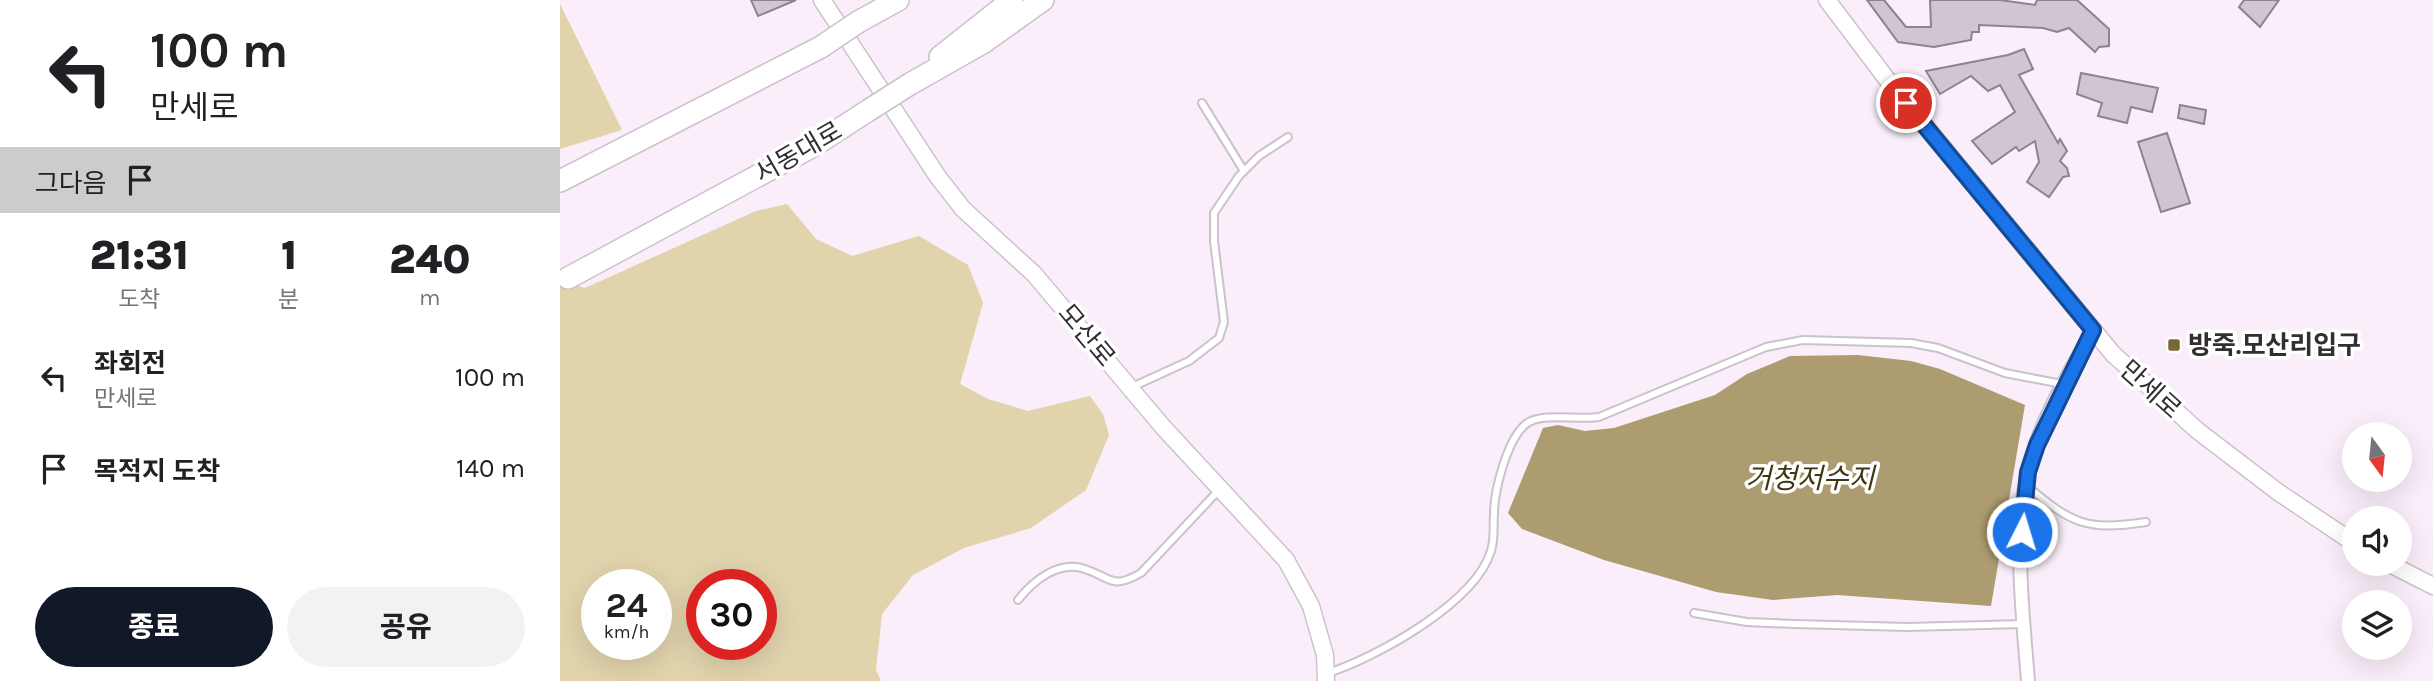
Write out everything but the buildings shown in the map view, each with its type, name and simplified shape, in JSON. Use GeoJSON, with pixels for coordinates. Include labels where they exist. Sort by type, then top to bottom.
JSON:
{"type":"FeatureCollection","features":[{"type":"Feature","properties":{"kind":"highway"},"geometry":{"type":"LineString","coordinates":[[560,181],[821,47],[888,0]]}},
{"type":"Feature","properties":{"kind":"highway"},"geometry":{"type":"LineString","coordinates":[[858,22],[898,0]]}},
{"type":"Feature","properties":{"kind":"highway","name":"서동대로"},"geometry":{"type":"LineString","coordinates":[[568,278],[815,145],[910,83],[961,38],[1012,0]]}},
{"type":"Feature","properties":{"kind":"highway"},"geometry":{"type":"LineString","coordinates":[[910,83],[984,42],[1043,0]]}},
{"type":"Feature","properties":{"kind":"street","name":"모산로"},"geometry":{"type":"LineString","coordinates":[[822,0],[938,177],[963,209],[1034,274],[1292,572],[1311,606],[1326,677]]}},
{"type":"Feature","properties":{"kind":"street","name":"만세로"},"geometry":{"type":"LineString","coordinates":[[1827,0],[1889,82],[2113,354],[2198,431],[2278,492],[2342,534]]}},
{"type":"Feature","properties":{"kind":"street"},"geometry":{"type":"LineString","coordinates":[[2028,681],[2023,624],[2022,532],[2026,485],[2037,445],[2064,384],[2093,330]]}},
{"type":"Feature","properties":{"kind":"street"},"geometry":{"type":"LineString","coordinates":[[2412,575],[2433,586]]}},
{"type":"Feature","properties":{"kind":"lane"},"geometry":{"type":"LineString","coordinates":[[1202,103],[1244,171]]}},
{"type":"Feature","properties":{"kind":"lane"},"geometry":{"type":"LineString","coordinates":[[1131,388],[1189,360],[1219,338],[1224,322],[1214,241],[1214,213],[1244,171],[1259,156],[1288,138]]}},
{"type":"Feature","properties":{"kind":"lane"},"geometry":{"type":"LineString","coordinates":[[1326,677],[1349,667],[1429,621],[1479,575],[1491,552],[1495,498],[1502,470],[1513,442],[1526,424],[1543,418],[1579,420],[1599,417],[1766,348],[1804,340],[1911,343],[1938,348],[2005,373],[2064,384]]}},
{"type":"Feature","properties":{"kind":"lane"},"geometry":{"type":"LineString","coordinates":[[2026,485],[2076,522],[2115,527],[2146,522]]}},
{"type":"Feature","properties":{"kind":"lane"},"geometry":{"type":"LineString","coordinates":[[1018,600],[1029,586],[1046,573],[1067,568],[1084,568],[1110,582],[1125,582],[1141,573],[1220,489]]}},
{"type":"Feature","properties":{"kind":"lane"},"geometry":{"type":"LineString","coordinates":[[1694,613],[1747,622],[1795,624],[1907,627],[2023,624]]}},
{"type":"Feature","properties":{"kind":"shaded area"},"geometry":{"type":"Polygon","coordinates":[[[560,4],[622,130],[560,149],[560,4]]]}},
{"type":"Feature","properties":{"kind":"shaded area"},"geometry":{"type":"Polygon","coordinates":[[[787,204],[816,239],[852,256],[919,236],[968,265],[983,303],[960,384],[988,399],[1028,411],[1090,396],[1103,414],[1109,435],[1086,490],[1031,528],[964,548],[913,575],[882,614],[876,670],[881,681],[560,681],[560,280],[585,288],[756,211],[787,204]]]}},
{"type":"Feature","properties":{"kind":"water","name":"거청저수지"},"geometry":{"type":"Polygon","coordinates":[[[1858,355],[1911,361],[1940,369],[2025,405],[1991,606],[1837,595],[1773,600],[1716,592],[1604,560],[1522,529],[1508,513],[1543,428],[1558,425],[1585,431],[1614,428],[1715,395],[1747,374],[1790,356],[1858,355]]]}},
{"type":"Feature","properties":{"kind":"place","name":"방죽.모산리입구"},"geometry":{"type":"Point","coordinates":[2174,345]}},
{"type":"Feature","properties":{"kind":"route"},"geometry":{"type":"LineString","coordinates":[[1906,103],[2093,330],[2064,384],[2037,445],[2028,472],[2022,532]]}}]}
